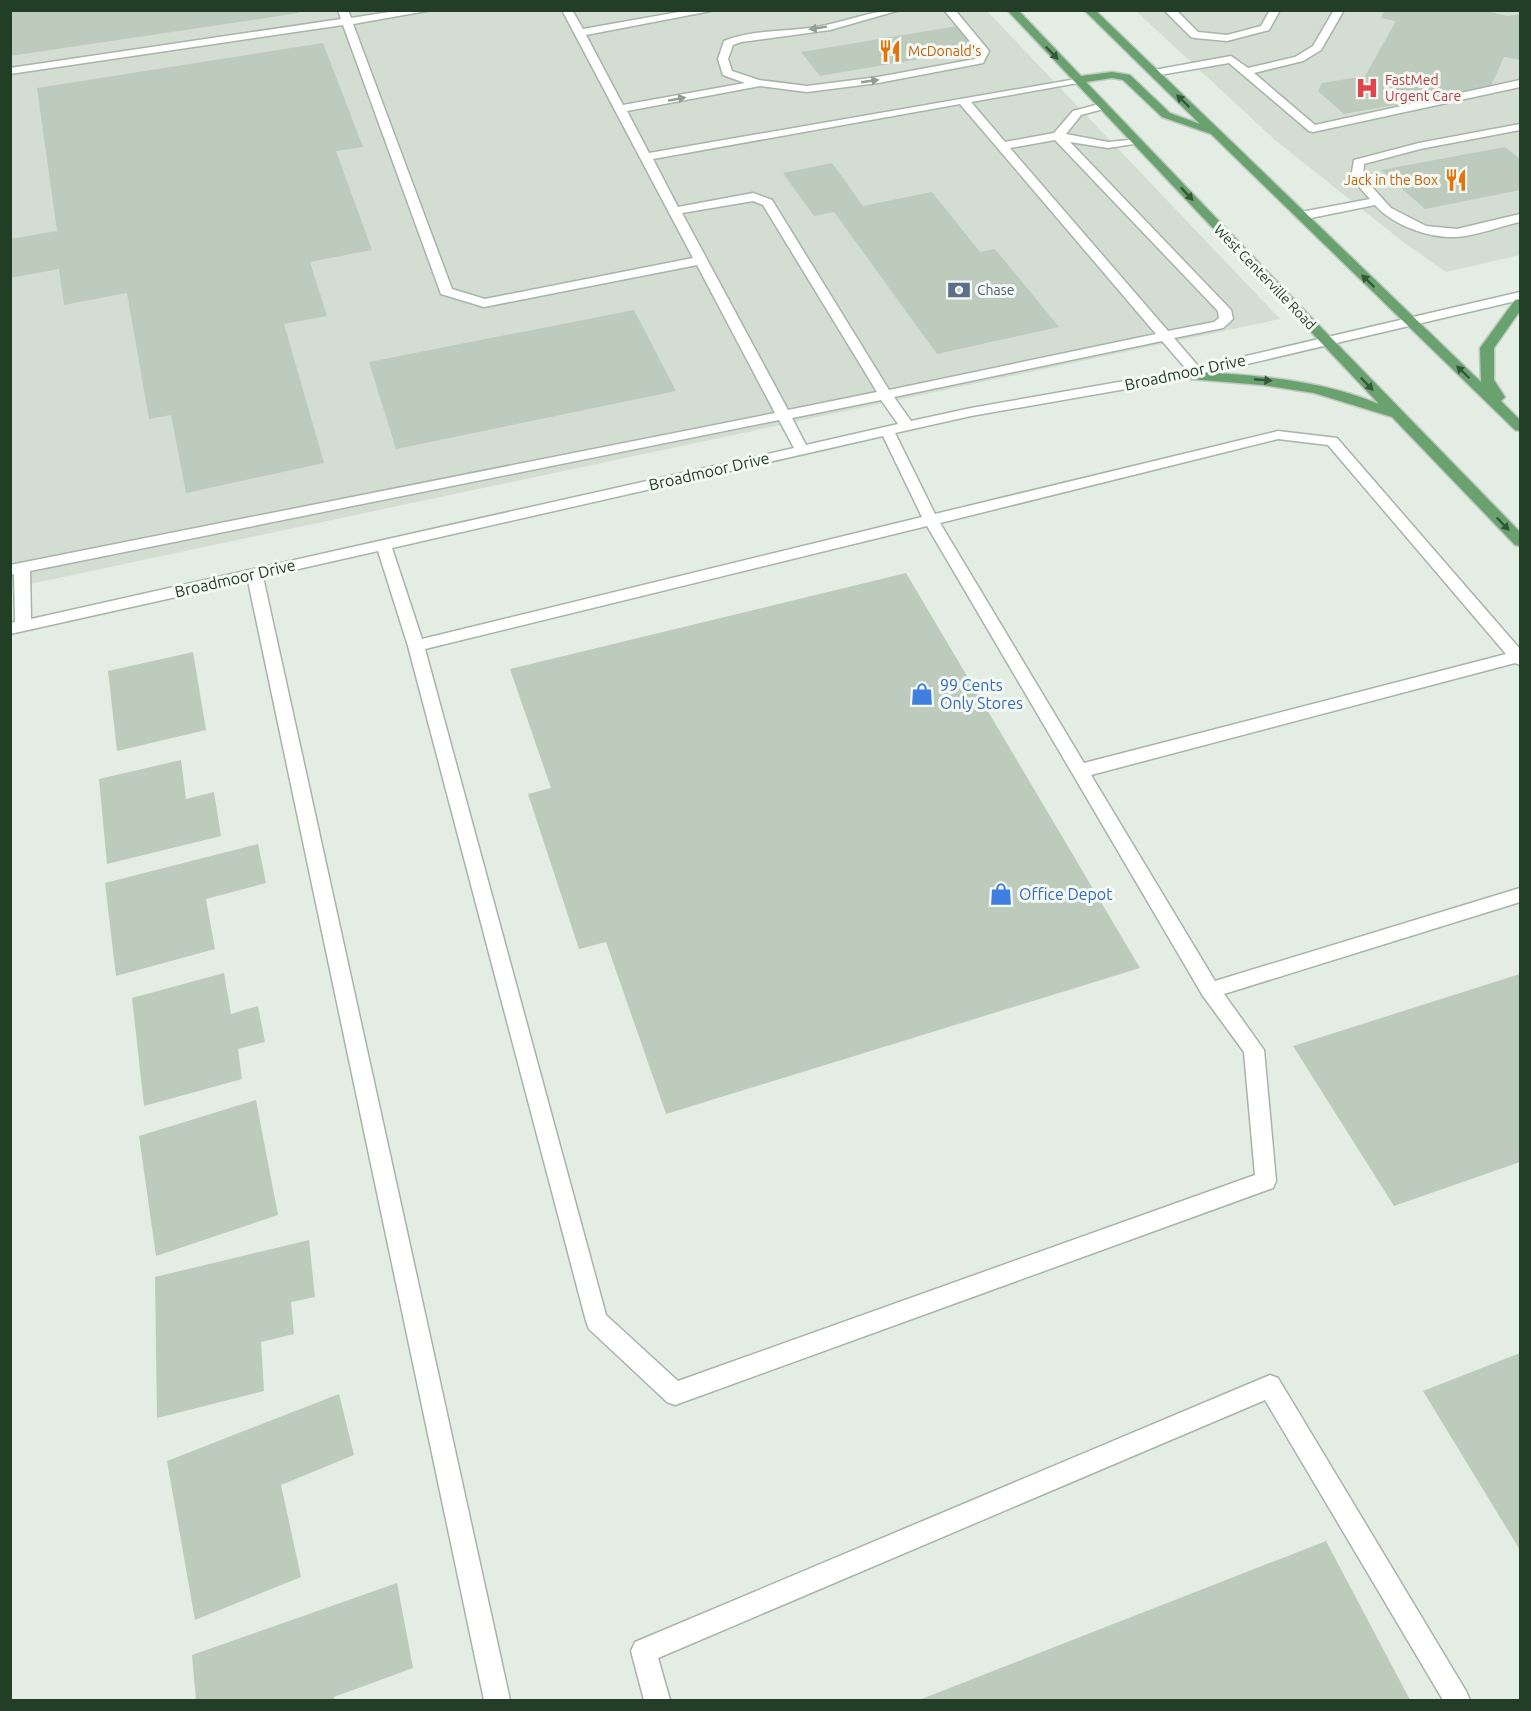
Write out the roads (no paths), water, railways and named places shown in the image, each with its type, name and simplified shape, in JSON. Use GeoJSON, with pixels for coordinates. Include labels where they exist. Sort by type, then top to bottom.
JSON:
{"type":"FeatureCollection","features":[{"type":"Feature","properties":{"kind":"main road","name":"West Centerville Road"},"geometry":{"type":"LineString","coordinates":[[1012,10],[1327,342],[1521,541]]}},
{"type":"Feature","properties":{"kind":"main road"},"geometry":{"type":"LineString","coordinates":[[1089,10],[1516,423]]}},
{"type":"Feature","properties":{"kind":"main road"},"geometry":{"type":"LineString","coordinates":[[1078,80],[1112,75],[1126,77],[1166,115],[1216,133]]}},
{"type":"Feature","properties":{"kind":"main road"},"geometry":{"type":"LineString","coordinates":[[1516,423],[1486,380],[1487,348],[1521,303]]}},
{"type":"Feature","properties":{"kind":"main road"},"geometry":{"type":"LineString","coordinates":[[1190,373],[1267,379],[1332,391],[1368,403],[1401,419]]}},
{"type":"Feature","properties":{"kind":"street"},"geometry":{"type":"LineString","coordinates":[[10,71],[345,16],[427,10]]}},
{"type":"Feature","properties":{"kind":"street"},"geometry":{"type":"LineString","coordinates":[[567,10],[802,450]]}},
{"type":"Feature","properties":{"kind":"street"},"geometry":{"type":"LineString","coordinates":[[579,33],[711,10]]}},
{"type":"Feature","properties":{"kind":"street"},"geometry":{"type":"LineString","coordinates":[[895,10],[858,22],[791,33],[748,34],[728,43],[723,59],[726,73],[759,83],[807,89],[878,80],[979,61],[984,51],[949,10]]}},
{"type":"Feature","properties":{"kind":"street"},"geometry":{"type":"LineString","coordinates":[[1169,10],[1195,35],[1227,38],[1265,28],[1275,10]]}},
{"type":"Feature","properties":{"kind":"street"},"geometry":{"type":"LineString","coordinates":[[1246,72],[1299,59],[1317,48],[1339,10]]}},
{"type":"Feature","properties":{"kind":"street"},"geometry":{"type":"LineString","coordinates":[[345,16],[446,291],[484,303],[700,261]]}},
{"type":"Feature","properties":{"kind":"street"},"geometry":{"type":"LineString","coordinates":[[1154,73],[1231,59],[1313,129],[1521,83]]}},
{"type":"Feature","properties":{"kind":"street"},"geometry":{"type":"LineString","coordinates":[[645,157],[1078,80]]}},
{"type":"Feature","properties":{"kind":"street"},"geometry":{"type":"LineString","coordinates":[[619,109],[759,83]]}},
{"type":"Feature","properties":{"kind":"street"},"geometry":{"type":"LineString","coordinates":[[963,100],[1165,336],[1190,373]]}},
{"type":"Feature","properties":{"kind":"street"},"geometry":{"type":"LineString","coordinates":[[1058,136],[1077,113],[1103,106]]}},
{"type":"Feature","properties":{"kind":"street"},"geometry":{"type":"LineString","coordinates":[[1521,127],[1419,146],[1358,162],[1357,178],[1387,211],[1423,229],[1457,233],[1521,218]]}},
{"type":"Feature","properties":{"kind":"street"},"geometry":{"type":"LineString","coordinates":[[1003,146],[1058,136],[1108,145],[1136,141]]}},
{"type":"Feature","properties":{"kind":"street"},"geometry":{"type":"LineString","coordinates":[[16,628],[16,569],[885,395],[1218,325],[1226,319],[1224,310],[1058,136]]}},
{"type":"Feature","properties":{"kind":"street"},"geometry":{"type":"LineString","coordinates":[[674,211],[753,197],[768,203],[885,395],[907,426]]}},
{"type":"Feature","properties":{"kind":"street"},"geometry":{"type":"LineString","coordinates":[[1301,216],[1378,201]]}},
{"type":"Feature","properties":{"kind":"street","name":"Broadmoor Drive"},"geometry":{"type":"LineString","coordinates":[[16,628],[970,412],[1190,373],[1521,296]]}},
{"type":"Feature","properties":{"kind":"street"},"geometry":{"type":"LineString","coordinates":[[383,544],[416,646],[597,1321],[675,1394],[1266,1181],[1254,1050],[1210,990],[930,519],[887,431]]}},
{"type":"Feature","properties":{"kind":"street"},"geometry":{"type":"LineString","coordinates":[[416,646],[1278,435],[1332,441],[1520,657],[1080,771]]}},
{"type":"Feature","properties":{"kind":"street"},"geometry":{"type":"LineString","coordinates":[[254,573],[497,1701]]}},
{"type":"Feature","properties":{"kind":"street"},"geometry":{"type":"LineString","coordinates":[[1210,990],[1521,895]]}},
{"type":"Feature","properties":{"kind":"street"},"geometry":{"type":"LineString","coordinates":[[657,1701],[644,1651],[1270,1386],[1458,1701]]}},
{"type":"Feature","properties":{"kind":"place","name":"McDonald's"},"geometry":{"type":"Point","coordinates":[890,51]}},
{"type":"Feature","properties":{"kind":"place","name":"FastMed Urgent Care"},"geometry":{"type":"Point","coordinates":[1367,88]}},
{"type":"Feature","properties":{"kind":"place","name":"Jack in the Box"},"geometry":{"type":"Point","coordinates":[1456,180]}},
{"type":"Feature","properties":{"kind":"place","name":"Chase"},"geometry":{"type":"Point","coordinates":[959,290]}},
{"type":"Feature","properties":{"kind":"place","name":"99 Cents Only Stores"},"geometry":{"type":"Point","coordinates":[922,694]}},
{"type":"Feature","properties":{"kind":"place","name":"Office Depot"},"geometry":{"type":"Point","coordinates":[1001,894]}}]}
